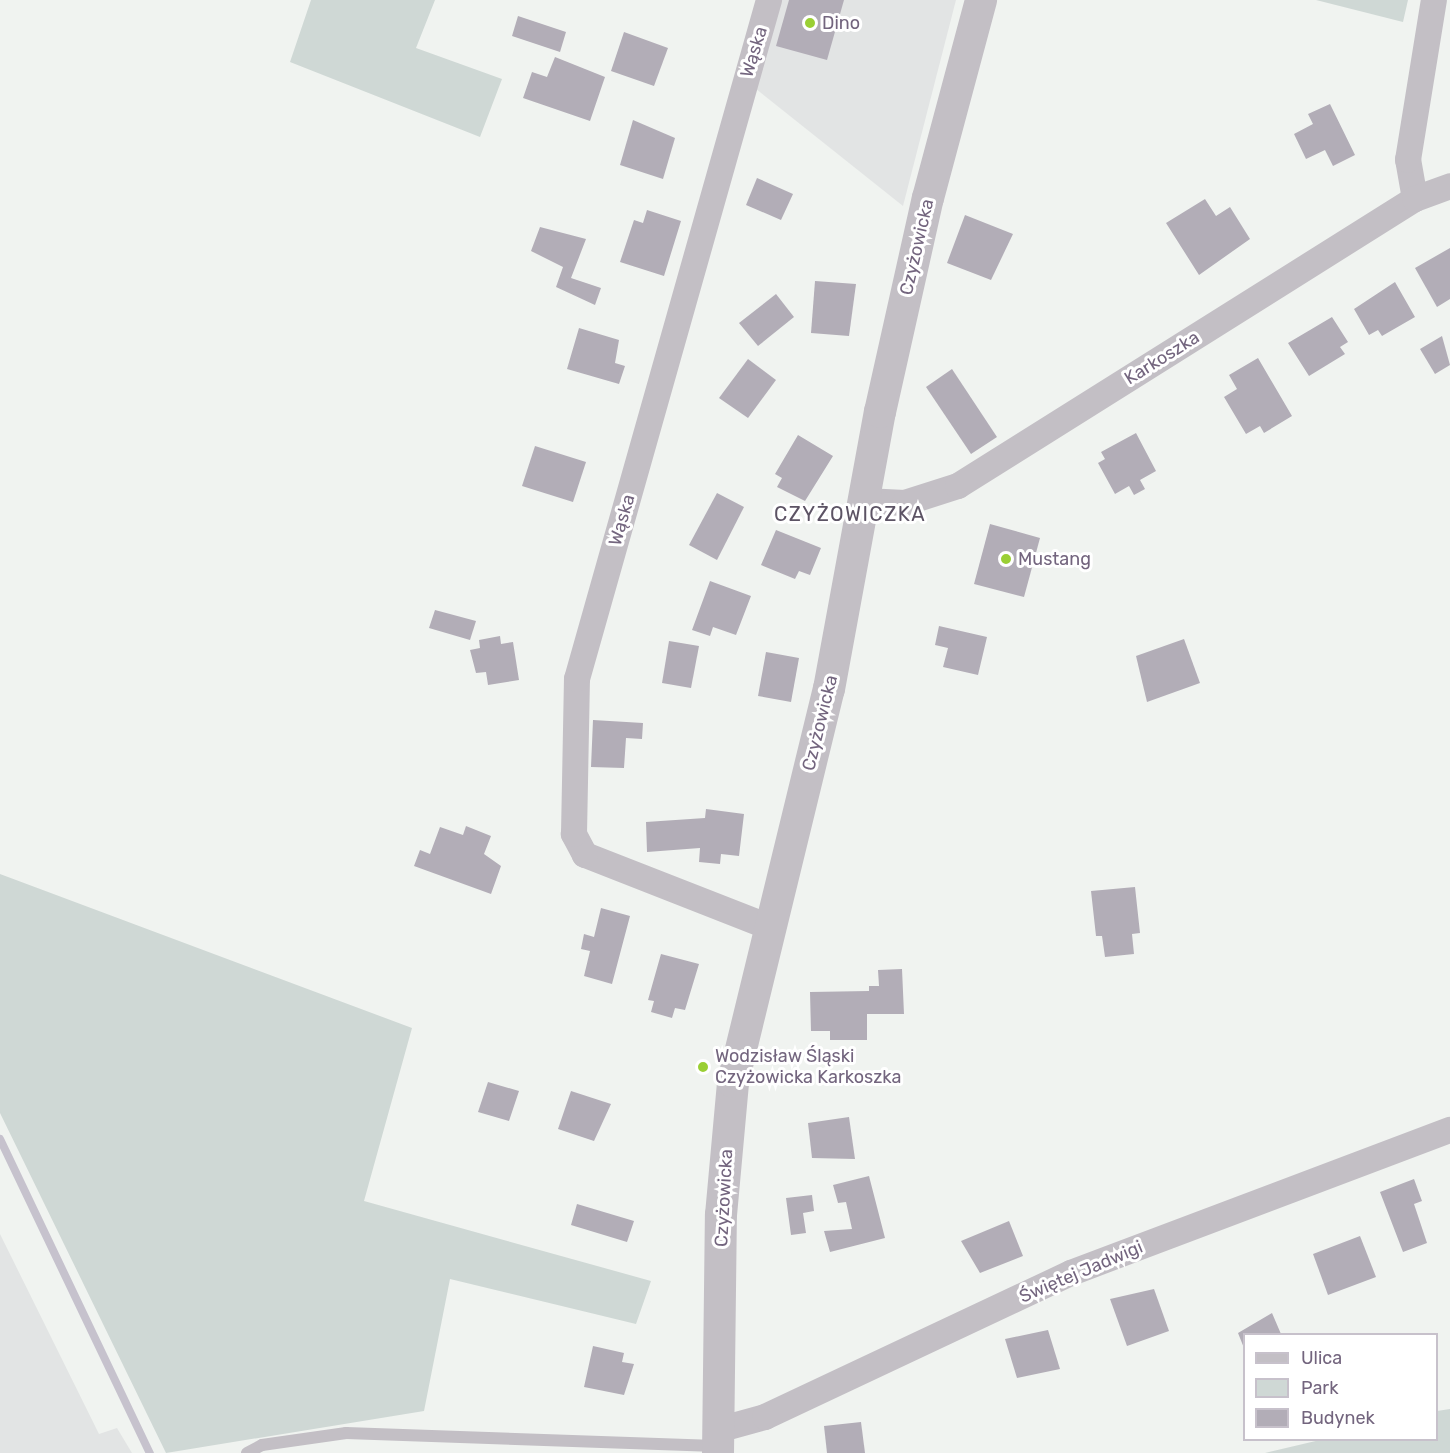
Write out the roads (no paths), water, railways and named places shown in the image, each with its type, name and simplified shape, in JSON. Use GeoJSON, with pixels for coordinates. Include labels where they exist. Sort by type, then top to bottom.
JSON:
{"type":"FeatureCollection","features":[{"type":"Feature","properties":{"kind":"street","name":"Wąska"},"geometry":{"type":"LineString","coordinates":[[769,0],[577,679],[574,834],[585,855],[769,927]]}},
{"type":"Feature","properties":{"kind":"street","name":"Czyżowicka"},"geometry":{"type":"LineString","coordinates":[[718,1443],[721,1215],[733,1082],[769,927],[829,689],[865,501],[928,198],[981,0]]}},
{"type":"Feature","properties":{"kind":"street"},"geometry":{"type":"LineString","coordinates":[[1415,199],[1408,160],[1434,0]]}},
{"type":"Feature","properties":{"kind":"street","name":"Karkoszka"},"geometry":{"type":"LineString","coordinates":[[865,501],[904,503],[958,486],[1415,199],[1450,186]]}},
{"type":"Feature","properties":{"kind":"street","name":"Świętej Jadwigi"},"geometry":{"type":"LineString","coordinates":[[718,1443],[765,1417],[1071,1273],[1450,1130]]}},
{"type":"Feature","properties":{"kind":"lane"},"geometry":{"type":"LineString","coordinates":[[247,1453],[262,1445],[346,1433],[718,1443]]}},
{"type":"Feature","properties":{"kind":"waterway"},"geometry":{"type":"LineString","coordinates":[[0,1139],[150,1453]]}},
{"type":"Feature","properties":{"kind":"place","name":"Dino"},"geometry":{"type":"Point","coordinates":[810,23]}},
{"type":"Feature","properties":{"kind":"place","name":"Mustang"},"geometry":{"type":"Point","coordinates":[1006,559]}},
{"type":"Feature","properties":{"kind":"place","name":"Wodzisław Śląski Czyżowicka Karkoszka"},"geometry":{"type":"Point","coordinates":[703,1067]}},
{"type":"Feature","properties":{"kind":"district","name":"CZYŻOWICZKA"},"geometry":{"type":"Point","coordinates":[850,514]}}]}
